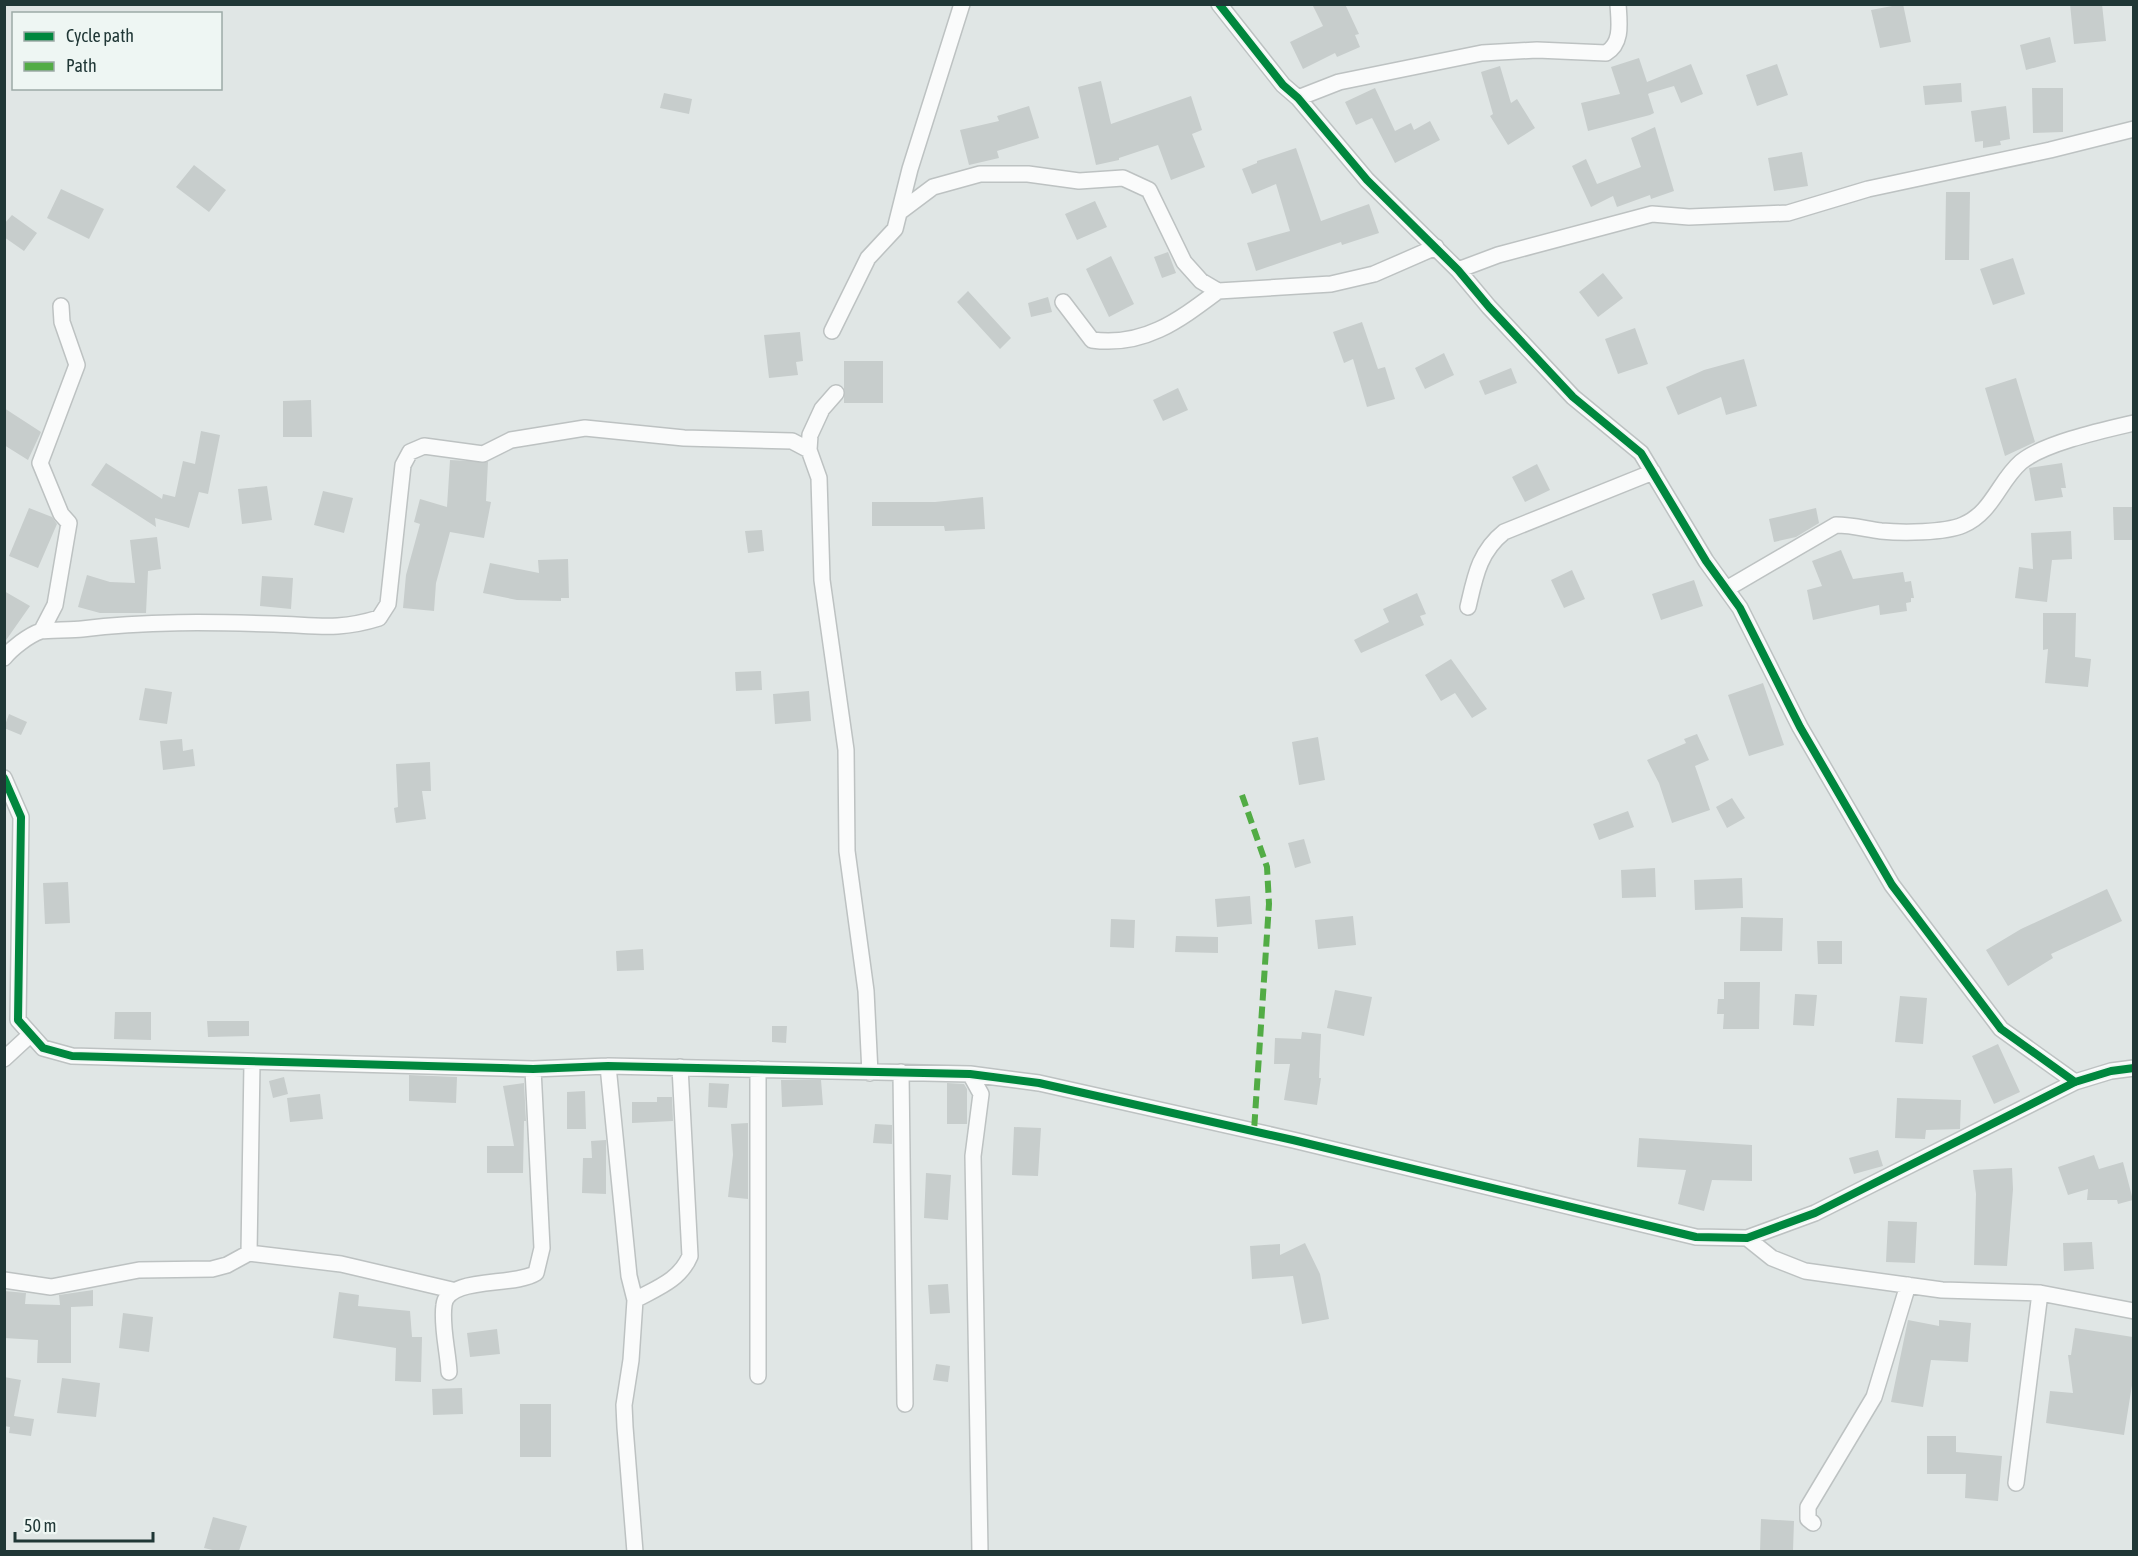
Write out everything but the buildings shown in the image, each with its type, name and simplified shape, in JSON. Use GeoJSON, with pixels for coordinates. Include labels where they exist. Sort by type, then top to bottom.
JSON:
{"type":"FeatureCollection","features":[{"type":"Feature","properties":{"kind":"street"},"geometry":{"type":"LineString","coordinates":[[832,331],[868,258],[895,229],[910,169],[962,4]]}},
{"type":"Feature","properties":{"kind":"street"},"geometry":{"type":"LineString","coordinates":[[1219,4],[1283,85],[1298,98],[1367,180],[1458,270],[1573,397],[1641,453],[1706,561],[1728,588],[1800,727],[1892,885],[2001,1029],[2075,1082]]}},
{"type":"Feature","properties":{"kind":"street"},"geometry":{"type":"LineString","coordinates":[[1298,98],[1339,82],[1482,53],[1538,50],[1606,53],[1614,48],[1620,30],[1618,4]]}},
{"type":"Feature","properties":{"kind":"street"},"geometry":{"type":"LineString","coordinates":[[1458,270],[1498,255],[1652,214],[1689,217],[1788,213],[1868,189],[2038,153],[2133,129]]}},
{"type":"Feature","properties":{"kind":"street"},"geometry":{"type":"LineString","coordinates":[[901,211],[913,199],[933,187],[980,174],[1028,174],[1079,181],[1123,178],[1149,190],[1184,262],[1201,281],[1218,291]]}},
{"type":"Feature","properties":{"kind":"street"},"geometry":{"type":"LineString","coordinates":[[1063,302],[1092,339],[1113,342],[1142,337],[1176,323],[1218,291],[1330,284],[1374,274],[1436,247]]}},
{"type":"Feature","properties":{"kind":"street"},"geometry":{"type":"LineString","coordinates":[[4,658],[9,652],[42,630],[55,605],[64,564],[69,524],[61,514],[40,463],[77,365],[62,322],[61,306]]}},
{"type":"Feature","properties":{"kind":"street"},"geometry":{"type":"LineString","coordinates":[[836,393],[822,409],[810,435],[809,450],[819,478],[822,580],[846,750],[847,851],[865,980],[870,1073]]}},
{"type":"Feature","properties":{"kind":"street"},"geometry":{"type":"LineString","coordinates":[[1728,588],[1836,525],[1883,531],[1941,530],[1963,525],[1982,515],[2009,474],[2024,460],[2082,435],[2133,423]]}},
{"type":"Feature","properties":{"kind":"street"},"geometry":{"type":"LineString","coordinates":[[42,630],[60,632],[138,622],[276,624],[326,628],[359,624],[379,618],[388,604],[403,465],[410,452],[424,446],[483,453],[512,440],[585,428],[684,438],[792,441],[809,450]]}},
{"type":"Feature","properties":{"kind":"street"},"geometry":{"type":"LineString","coordinates":[[1468,607],[1478,569],[1490,543],[1504,532],[1653,472]]}},
{"type":"Feature","properties":{"kind":"street"},"geometry":{"type":"LineString","coordinates":[[4,778],[21,817],[18,1020],[43,1048],[72,1056],[252,1063],[533,1069],[608,1066],[970,1074],[1039,1083],[1293,1140],[1696,1237],[1747,1238],[1815,1213],[2075,1082],[2110,1071],[2133,1068]]}},
{"type":"Feature","properties":{"kind":"street"},"geometry":{"type":"LineString","coordinates":[[4,1059],[30,1035]]}},
{"type":"Feature","properties":{"kind":"street"},"geometry":{"type":"LineString","coordinates":[[249,1253],[252,1063]]}},
{"type":"Feature","properties":{"kind":"street"},"geometry":{"type":"LineString","coordinates":[[608,1066],[629,1276],[635,1300],[631,1360],[624,1405],[635,1551]]}},
{"type":"Feature","properties":{"kind":"street"},"geometry":{"type":"LineString","coordinates":[[635,1300],[676,1278],[685,1269],[690,1256],[680,1067]]}},
{"type":"Feature","properties":{"kind":"street"},"geometry":{"type":"LineString","coordinates":[[4,1280],[51,1287],[139,1270],[212,1269],[227,1265],[249,1253],[341,1264],[452,1290],[464,1286],[525,1280],[536,1273],[542,1248],[533,1069]]}},
{"type":"Feature","properties":{"kind":"street"},"geometry":{"type":"LineString","coordinates":[[758,1069],[758,1376]]}},
{"type":"Feature","properties":{"kind":"street"},"geometry":{"type":"LineString","coordinates":[[901,1072],[905,1404]]}},
{"type":"Feature","properties":{"kind":"street"},"geometry":{"type":"LineString","coordinates":[[970,1074],[981,1094],[973,1156],[980,1551]]}},
{"type":"Feature","properties":{"kind":"street"},"geometry":{"type":"LineString","coordinates":[[981,1094],[1003,1078]]}},
{"type":"Feature","properties":{"kind":"street"},"geometry":{"type":"LineString","coordinates":[[1747,1238],[1772,1258],[1805,1271],[1942,1290],[2040,1293],[2133,1311]]}},
{"type":"Feature","properties":{"kind":"street"},"geometry":{"type":"LineString","coordinates":[[1813,1523],[1808,1519],[1808,1507],[1874,1397],[1908,1285]]}},
{"type":"Feature","properties":{"kind":"street"},"geometry":{"type":"LineString","coordinates":[[449,1372],[443,1303],[452,1290]]}},
{"type":"Feature","properties":{"kind":"street"},"geometry":{"type":"LineString","coordinates":[[2016,1483],[2040,1293]]}},
{"type":"Feature","properties":{"kind":"marked path"},"geometry":{"type":"LineString","coordinates":[[1242,795],[1267,867],[1269,904],[1254,1131]]}},
{"type":"Feature","properties":{"kind":"cycle path"},"geometry":{"type":"LineString","coordinates":[[1219,4],[1283,85],[1298,98],[1367,180],[1458,270],[1489,307],[1573,397],[1641,453],[1706,561],[1740,608],[1800,727],[1892,885],[2001,1029],[2075,1082]]}},
{"type":"Feature","properties":{"kind":"cycle path"},"geometry":{"type":"LineString","coordinates":[[4,778],[21,817],[18,1020],[43,1048],[72,1056],[533,1069],[608,1066],[970,1074],[1039,1083],[1293,1140],[1696,1237],[1747,1238],[1815,1213],[2075,1082],[2111,1071],[2134,1068]]}}]}
